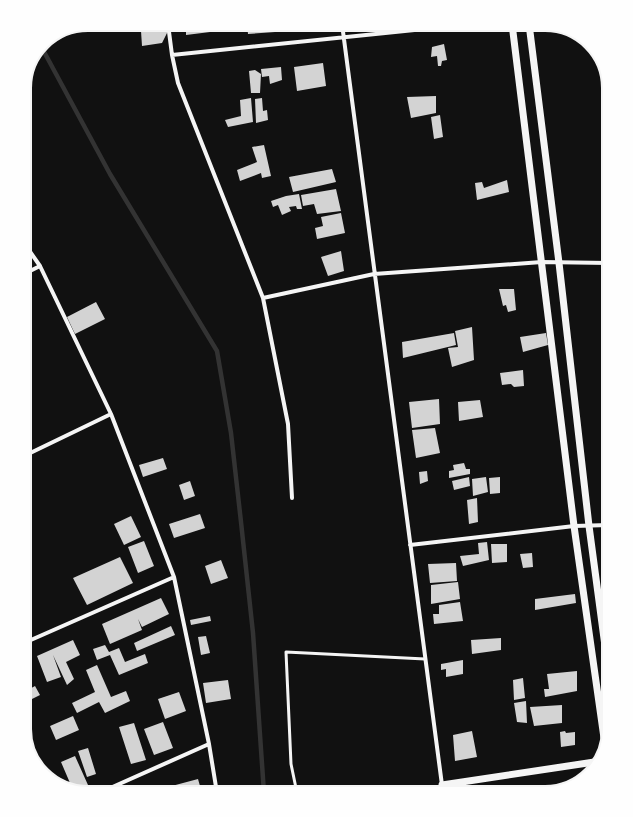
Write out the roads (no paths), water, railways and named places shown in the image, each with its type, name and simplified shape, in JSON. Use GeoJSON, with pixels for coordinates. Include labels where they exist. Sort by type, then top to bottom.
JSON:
{"type":"FeatureCollection","features":[{"type":"Feature","properties":{"kind":"street"},"geometry":{"type":"LineString","coordinates":[[169,31],[178,83],[263,298],[288,424],[292,498]]}},
{"type":"Feature","properties":{"kind":"street"},"geometry":{"type":"LineString","coordinates":[[343,31],[443,786]]}},
{"type":"Feature","properties":{"kind":"street"},"geometry":{"type":"LineString","coordinates":[[172,55],[404,31]]}},
{"type":"Feature","properties":{"kind":"street"},"geometry":{"type":"LineString","coordinates":[[513,31],[574,526],[602,724]]}},
{"type":"Feature","properties":{"kind":"street"},"geometry":{"type":"LineString","coordinates":[[530,31],[602,624]]}},
{"type":"Feature","properties":{"kind":"street"},"geometry":{"type":"LineString","coordinates":[[31,253],[40,266],[111,414],[174,577],[209,744],[216,786]]}},
{"type":"Feature","properties":{"kind":"street"},"geometry":{"type":"LineString","coordinates":[[263,298],[374,274],[542,262],[602,263]]}},
{"type":"Feature","properties":{"kind":"street"},"geometry":{"type":"LineString","coordinates":[[31,270],[40,266]]}},
{"type":"Feature","properties":{"kind":"street"},"geometry":{"type":"LineString","coordinates":[[31,453],[111,414]]}},
{"type":"Feature","properties":{"kind":"street"},"geometry":{"type":"LineString","coordinates":[[410,545],[574,526],[602,525]]}},
{"type":"Feature","properties":{"kind":"street"},"geometry":{"type":"LineString","coordinates":[[31,640],[174,577]]}},
{"type":"Feature","properties":{"kind":"street"},"geometry":{"type":"LineString","coordinates":[[115,786],[209,744]]}},
{"type":"Feature","properties":{"kind":"street"},"geometry":{"type":"LineString","coordinates":[[460,786],[591,763]]}},
{"type":"Feature","properties":{"kind":"lane"},"geometry":{"type":"LineString","coordinates":[[296,786],[291,764],[286,652],[425,659]]}},
{"type":"Feature","properties":{"kind":"waterway"},"geometry":{"type":"LineString","coordinates":[[44,52],[110,174],[217,351],[231,433],[253,633],[264,786]]}}]}
